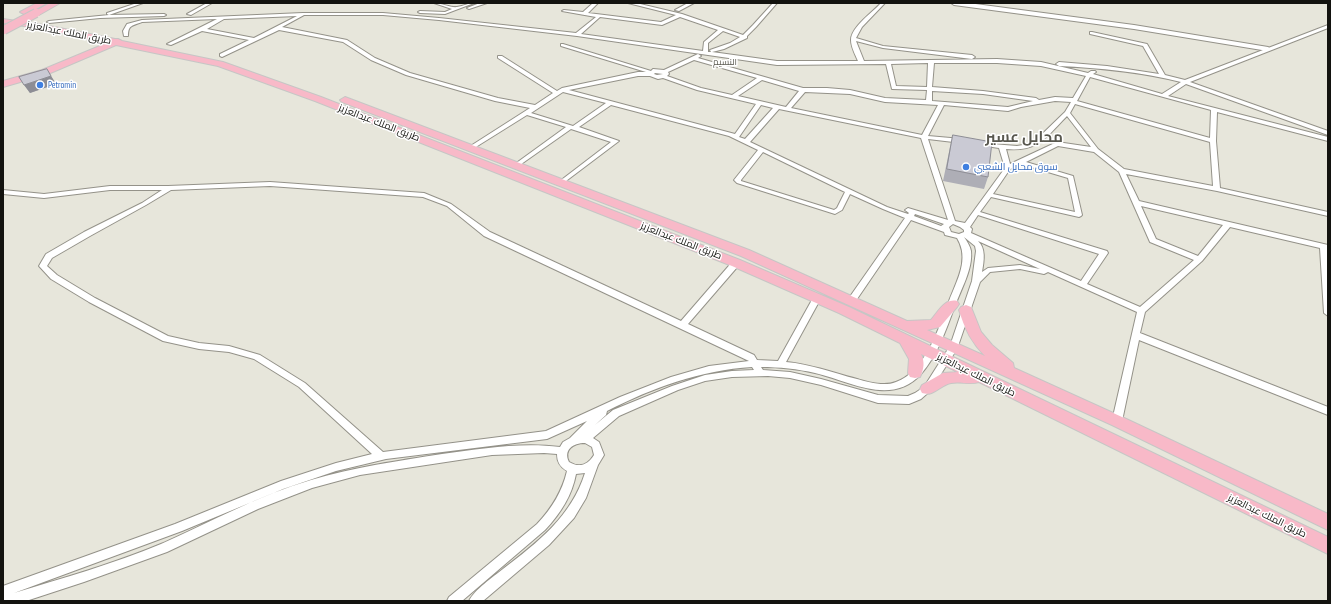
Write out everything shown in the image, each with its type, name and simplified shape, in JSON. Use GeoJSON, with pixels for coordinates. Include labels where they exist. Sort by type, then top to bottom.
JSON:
{"type":"FeatureCollection","features":[{"type":"Feature","properties":{"kind":"main road"},"geometry":{"type":"LineString","coordinates":[[3,26],[24,12],[43,3]]}},
{"type":"Feature","properties":{"kind":"main road"},"geometry":{"type":"LineString","coordinates":[[3,26],[36,13],[56,3]]}},
{"type":"Feature","properties":{"kind":"main road","name":"طريق الملك عبدالعزيز"},"geometry":{"type":"LineString","coordinates":[[3,15],[49,22],[118,39],[151,49],[220,64],[318,99],[736,263],[817,298],[905,340],[1328,546]]}},
{"type":"Feature","properties":{"kind":"main road","name":"طريق الملك عبدالعزيز"},"geometry":{"type":"LineString","coordinates":[[3,26],[44,27],[79,41],[118,39],[169,44],[222,55],[517,165],[745,253],[852,300],[1117,421],[1328,522]]}},
{"type":"Feature","properties":{"kind":"main road"},"geometry":{"type":"LineString","coordinates":[[3,84],[45,72],[118,39]]}},
{"type":"Feature","properties":{"kind":"main road"},"geometry":{"type":"LineString","coordinates":[[76,57],[79,41]]}},
{"type":"Feature","properties":{"kind":"main road"},"geometry":{"type":"LineString","coordinates":[[3,79],[29,73],[76,57],[123,50],[151,49]]}},
{"type":"Feature","properties":{"kind":"main road"},"geometry":{"type":"LineString","coordinates":[[896,320],[920,325],[935,324],[952,304]]}},
{"type":"Feature","properties":{"kind":"main road"},"geometry":{"type":"LineString","coordinates":[[966,310],[972,330],[985,347],[1022,378]]}},
{"type":"Feature","properties":{"kind":"main road"},"geometry":{"type":"LineString","coordinates":[[905,340],[912,349],[918,363],[915,373]]}},
{"type":"Feature","properties":{"kind":"main road"},"geometry":{"type":"LineString","coordinates":[[927,389],[948,377],[969,377],[985,380]]}},
{"type":"Feature","properties":{"kind":"street"},"geometry":{"type":"LineString","coordinates":[[100,17],[141,3]]}},
{"type":"Feature","properties":{"kind":"street"},"geometry":{"type":"LineString","coordinates":[[189,14],[210,3]]}},
{"type":"Feature","properties":{"kind":"street"},"geometry":{"type":"LineString","coordinates":[[436,3],[458,8]]}},
{"type":"Feature","properties":{"kind":"street"},"geometry":{"type":"LineString","coordinates":[[439,19],[448,17],[447,14],[472,3]]}},
{"type":"Feature","properties":{"kind":"street"},"geometry":{"type":"LineString","coordinates":[[447,14],[485,3]]}},
{"type":"Feature","properties":{"kind":"street"},"geometry":{"type":"LineString","coordinates":[[584,14],[596,3]]}},
{"type":"Feature","properties":{"kind":"street"},"geometry":{"type":"LineString","coordinates":[[630,3],[678,13]]}},
{"type":"Feature","properties":{"kind":"street"},"geometry":{"type":"LineString","coordinates":[[649,3],[745,37]]}},
{"type":"Feature","properties":{"kind":"street"},"geometry":{"type":"LineString","coordinates":[[564,11],[662,24],[692,3]]}},
{"type":"Feature","properties":{"kind":"street"},"geometry":{"type":"LineString","coordinates":[[664,74],[705,52],[727,48],[745,37],[775,3]]}},
{"type":"Feature","properties":{"kind":"street"},"geometry":{"type":"LineString","coordinates":[[862,63],[853,40],[856,30],[875,13],[883,3]]}},
{"type":"Feature","properties":{"kind":"street"},"geometry":{"type":"LineString","coordinates":[[954,3],[1090,21]]}},
{"type":"Feature","properties":{"kind":"street"},"geometry":{"type":"LineString","coordinates":[[971,3],[1268,49]]}},
{"type":"Feature","properties":{"kind":"street"},"geometry":{"type":"LineString","coordinates":[[49,22],[100,17],[310,9],[386,9],[447,14],[494,25]]}},
{"type":"Feature","properties":{"kind":"street"},"geometry":{"type":"LineString","coordinates":[[222,55],[278,28],[310,9]]}},
{"type":"Feature","properties":{"kind":"street"},"geometry":{"type":"LineString","coordinates":[[118,39],[129,26],[142,21],[303,14],[383,14],[577,34],[777,63],[997,61]]}},
{"type":"Feature","properties":{"kind":"street"},"geometry":{"type":"LineString","coordinates":[[577,34],[599,16]]}},
{"type":"Feature","properties":{"kind":"street"},"geometry":{"type":"LineString","coordinates":[[169,44],[215,23],[222,18]]}},
{"type":"Feature","properties":{"kind":"street"},"geometry":{"type":"LineString","coordinates":[[1163,96],[1185,82],[1328,26]]}},
{"type":"Feature","properties":{"kind":"street"},"geometry":{"type":"LineString","coordinates":[[278,28],[345,41],[373,59],[408,74],[498,100],[536,106]]}},
{"type":"Feature","properties":{"kind":"street"},"geometry":{"type":"LineString","coordinates":[[202,29],[254,40]]}},
{"type":"Feature","properties":{"kind":"street"},"geometry":{"type":"LineString","coordinates":[[705,52],[706,43],[722,29]]}},
{"type":"Feature","properties":{"kind":"street"},"geometry":{"type":"LineString","coordinates":[[1092,33],[1145,45],[1163,76]]}},
{"type":"Feature","properties":{"kind":"street"},"geometry":{"type":"LineString","coordinates":[[853,40],[883,47],[997,61],[1104,67],[1163,76],[1185,82],[1328,133]]}},
{"type":"Feature","properties":{"kind":"street"},"geometry":{"type":"LineString","coordinates":[[563,45],[652,73]]}},
{"type":"Feature","properties":{"kind":"street"},"geometry":{"type":"LineString","coordinates":[[3,592],[178,528],[281,484],[336,467],[381,456],[547,435],[563,429],[609,406],[681,376],[713,367],[781,363],[816,370],[872,386],[885,388],[905,382],[915,373],[931,353],[938,340],[966,265],[968,251],[965,233],[960,223],[949,225],[885,208],[736,137],[610,103],[559,92],[500,57]]}},
{"type":"Feature","properties":{"kind":"street"},"geometry":{"type":"LineString","coordinates":[[694,58],[803,90],[850,92],[885,100],[929,102],[1008,109],[1020,104],[1045,101],[1074,101],[1213,141]]}},
{"type":"Feature","properties":{"kind":"street"},"geometry":{"type":"LineString","coordinates":[[888,62],[894,88],[930,88],[992,93],[1045,101]]}},
{"type":"Feature","properties":{"kind":"street"},"geometry":{"type":"LineString","coordinates":[[929,102],[931,62]]}},
{"type":"Feature","properties":{"kind":"street"},"geometry":{"type":"LineString","coordinates":[[1041,64],[1089,75],[1328,139]]}},
{"type":"Feature","properties":{"kind":"street"},"geometry":{"type":"LineString","coordinates":[[471,148],[559,92],[638,74],[652,73],[659,70],[664,74],[699,88],[787,109],[924,136],[1002,147],[1022,147],[1037,142],[1067,113],[1089,75],[1104,67]]}},
{"type":"Feature","properties":{"kind":"street"},"geometry":{"type":"LineString","coordinates":[[733,97],[761,78]]}},
{"type":"Feature","properties":{"kind":"street"},"geometry":{"type":"LineString","coordinates":[[787,109],[803,90]]}},
{"type":"Feature","properties":{"kind":"street"},"geometry":{"type":"LineString","coordinates":[[736,137],[760,102]]}},
{"type":"Feature","properties":{"kind":"street"},"geometry":{"type":"LineString","coordinates":[[1223,112],[1242,110],[1243,107],[1241,102]]}},
{"type":"Feature","properties":{"kind":"street"},"geometry":{"type":"LineString","coordinates":[[517,165],[610,103]]}},
{"type":"Feature","properties":{"kind":"street"},"geometry":{"type":"LineString","coordinates":[[942,103],[924,136],[951,234],[965,233],[1142,312]]}},
{"type":"Feature","properties":{"kind":"street"},"geometry":{"type":"LineString","coordinates":[[746,142],[778,106]]}},
{"type":"Feature","properties":{"kind":"street"},"geometry":{"type":"LineString","coordinates":[[1214,109],[1213,141],[1217,189]]}},
{"type":"Feature","properties":{"kind":"street"},"geometry":{"type":"LineString","coordinates":[[526,113],[616,141],[562,182]]}},
{"type":"Feature","properties":{"kind":"street"},"geometry":{"type":"LineString","coordinates":[[1067,113],[1096,150],[1122,171],[1153,240],[1199,259]]}},
{"type":"Feature","properties":{"kind":"street"},"geometry":{"type":"LineString","coordinates":[[965,233],[1008,168],[1057,144],[1096,150]]}},
{"type":"Feature","properties":{"kind":"street"},"geometry":{"type":"LineString","coordinates":[[1002,147],[1008,168]]}},
{"type":"Feature","properties":{"kind":"street"},"geometry":{"type":"LineString","coordinates":[[762,149],[737,180],[738,182],[835,212],[840,209],[849,190]]}},
{"type":"Feature","properties":{"kind":"street"},"geometry":{"type":"LineString","coordinates":[[989,195],[1079,215],[1071,177],[1021,162]]}},
{"type":"Feature","properties":{"kind":"street"},"geometry":{"type":"LineString","coordinates":[[1122,171],[1217,189],[1328,214]]}},
{"type":"Feature","properties":{"kind":"street"},"geometry":{"type":"LineString","coordinates":[[3,192],[44,196],[110,188],[168,188],[270,184],[424,195],[449,205],[487,234],[751,357],[760,373]]}},
{"type":"Feature","properties":{"kind":"street"},"geometry":{"type":"LineString","coordinates":[[168,188],[144,204],[49,256],[43,266],[54,277],[92,300],[166,339],[199,346],[229,349],[257,357],[302,385],[381,456]]}},
{"type":"Feature","properties":{"kind":"street"},"geometry":{"type":"LineString","coordinates":[[1137,202],[1326,247],[1328,313]]}},
{"type":"Feature","properties":{"kind":"street"},"geometry":{"type":"LineString","coordinates":[[977,213],[1104,253],[1082,285]]}},
{"type":"Feature","properties":{"kind":"street"},"geometry":{"type":"LineString","coordinates":[[852,300],[911,214]]}},
{"type":"Feature","properties":{"kind":"street"},"geometry":{"type":"LineString","coordinates":[[1117,421],[1142,312],[1199,259],[1228,224]]}},
{"type":"Feature","properties":{"kind":"street"},"geometry":{"type":"LineString","coordinates":[[586,439],[616,413],[675,388],[705,378],[732,374],[760,373],[790,375],[821,382],[878,399],[896,401],[909,400],[918,396],[927,389],[954,347],[976,281],[980,266],[980,251],[978,245],[965,233]]}},
{"type":"Feature","properties":{"kind":"street"},"geometry":{"type":"LineString","coordinates":[[682,325],[736,263]]}},
{"type":"Feature","properties":{"kind":"street"},"geometry":{"type":"LineString","coordinates":[[976,281],[988,270],[1020,267],[1061,276]]}},
{"type":"Feature","properties":{"kind":"street"},"geometry":{"type":"LineString","coordinates":[[781,363],[817,298]]}},
{"type":"Feature","properties":{"kind":"street"},"geometry":{"type":"LineString","coordinates":[[1136,335],[1328,411]]}},
{"type":"Feature","properties":{"kind":"street"},"geometry":{"type":"LineString","coordinates":[[574,440],[609,406]]}},
{"type":"Feature","properties":{"kind":"street"},"geometry":{"type":"LineString","coordinates":[[475,601],[551,535],[569,516],[581,499],[593,465],[597,460],[598,449],[596,445],[586,439],[568,442],[562,451],[562,461],[564,465],[572,469],[581,470],[593,465]]}},
{"type":"Feature","properties":{"kind":"street"},"geometry":{"type":"LineString","coordinates":[[8,601],[84,577],[163,548],[254,506],[325,480],[360,471],[492,451],[544,449],[562,451]]}},
{"type":"Feature","properties":{"kind":"street"},"geometry":{"type":"LineString","coordinates":[[453,601],[541,527],[554,513],[564,498],[570,483],[572,469]]}},
{"type":"Feature","properties":{"kind":"building"},"geometry":{"type":"Polygon","coordinates":[[[47,69],[51,76],[24,85],[19,77],[47,69]]]}},
{"type":"Feature","properties":{"kind":"building","name":"سوق محايل الشعبي"},"geometry":{"type":"Polygon","coordinates":[[[953,135],[992,142],[988,177],[947,169],[953,135]]]}},
{"type":"Feature","properties":{"kind":"place","name":"Petromin"},"geometry":{"type":"Point","coordinates":[40,85]}},
{"type":"Feature","properties":{"kind":"place","name":"سوق محايل الشعبي"},"geometry":{"type":"Point","coordinates":[966,167]}},
{"type":"Feature","properties":{"kind":"district","name":"النسيم"},"geometry":{"type":"Point","coordinates":[725,62]}},
{"type":"Feature","properties":{"kind":"district","name":"محايل عسير"},"geometry":{"type":"Point","coordinates":[1024,138]}}]}
